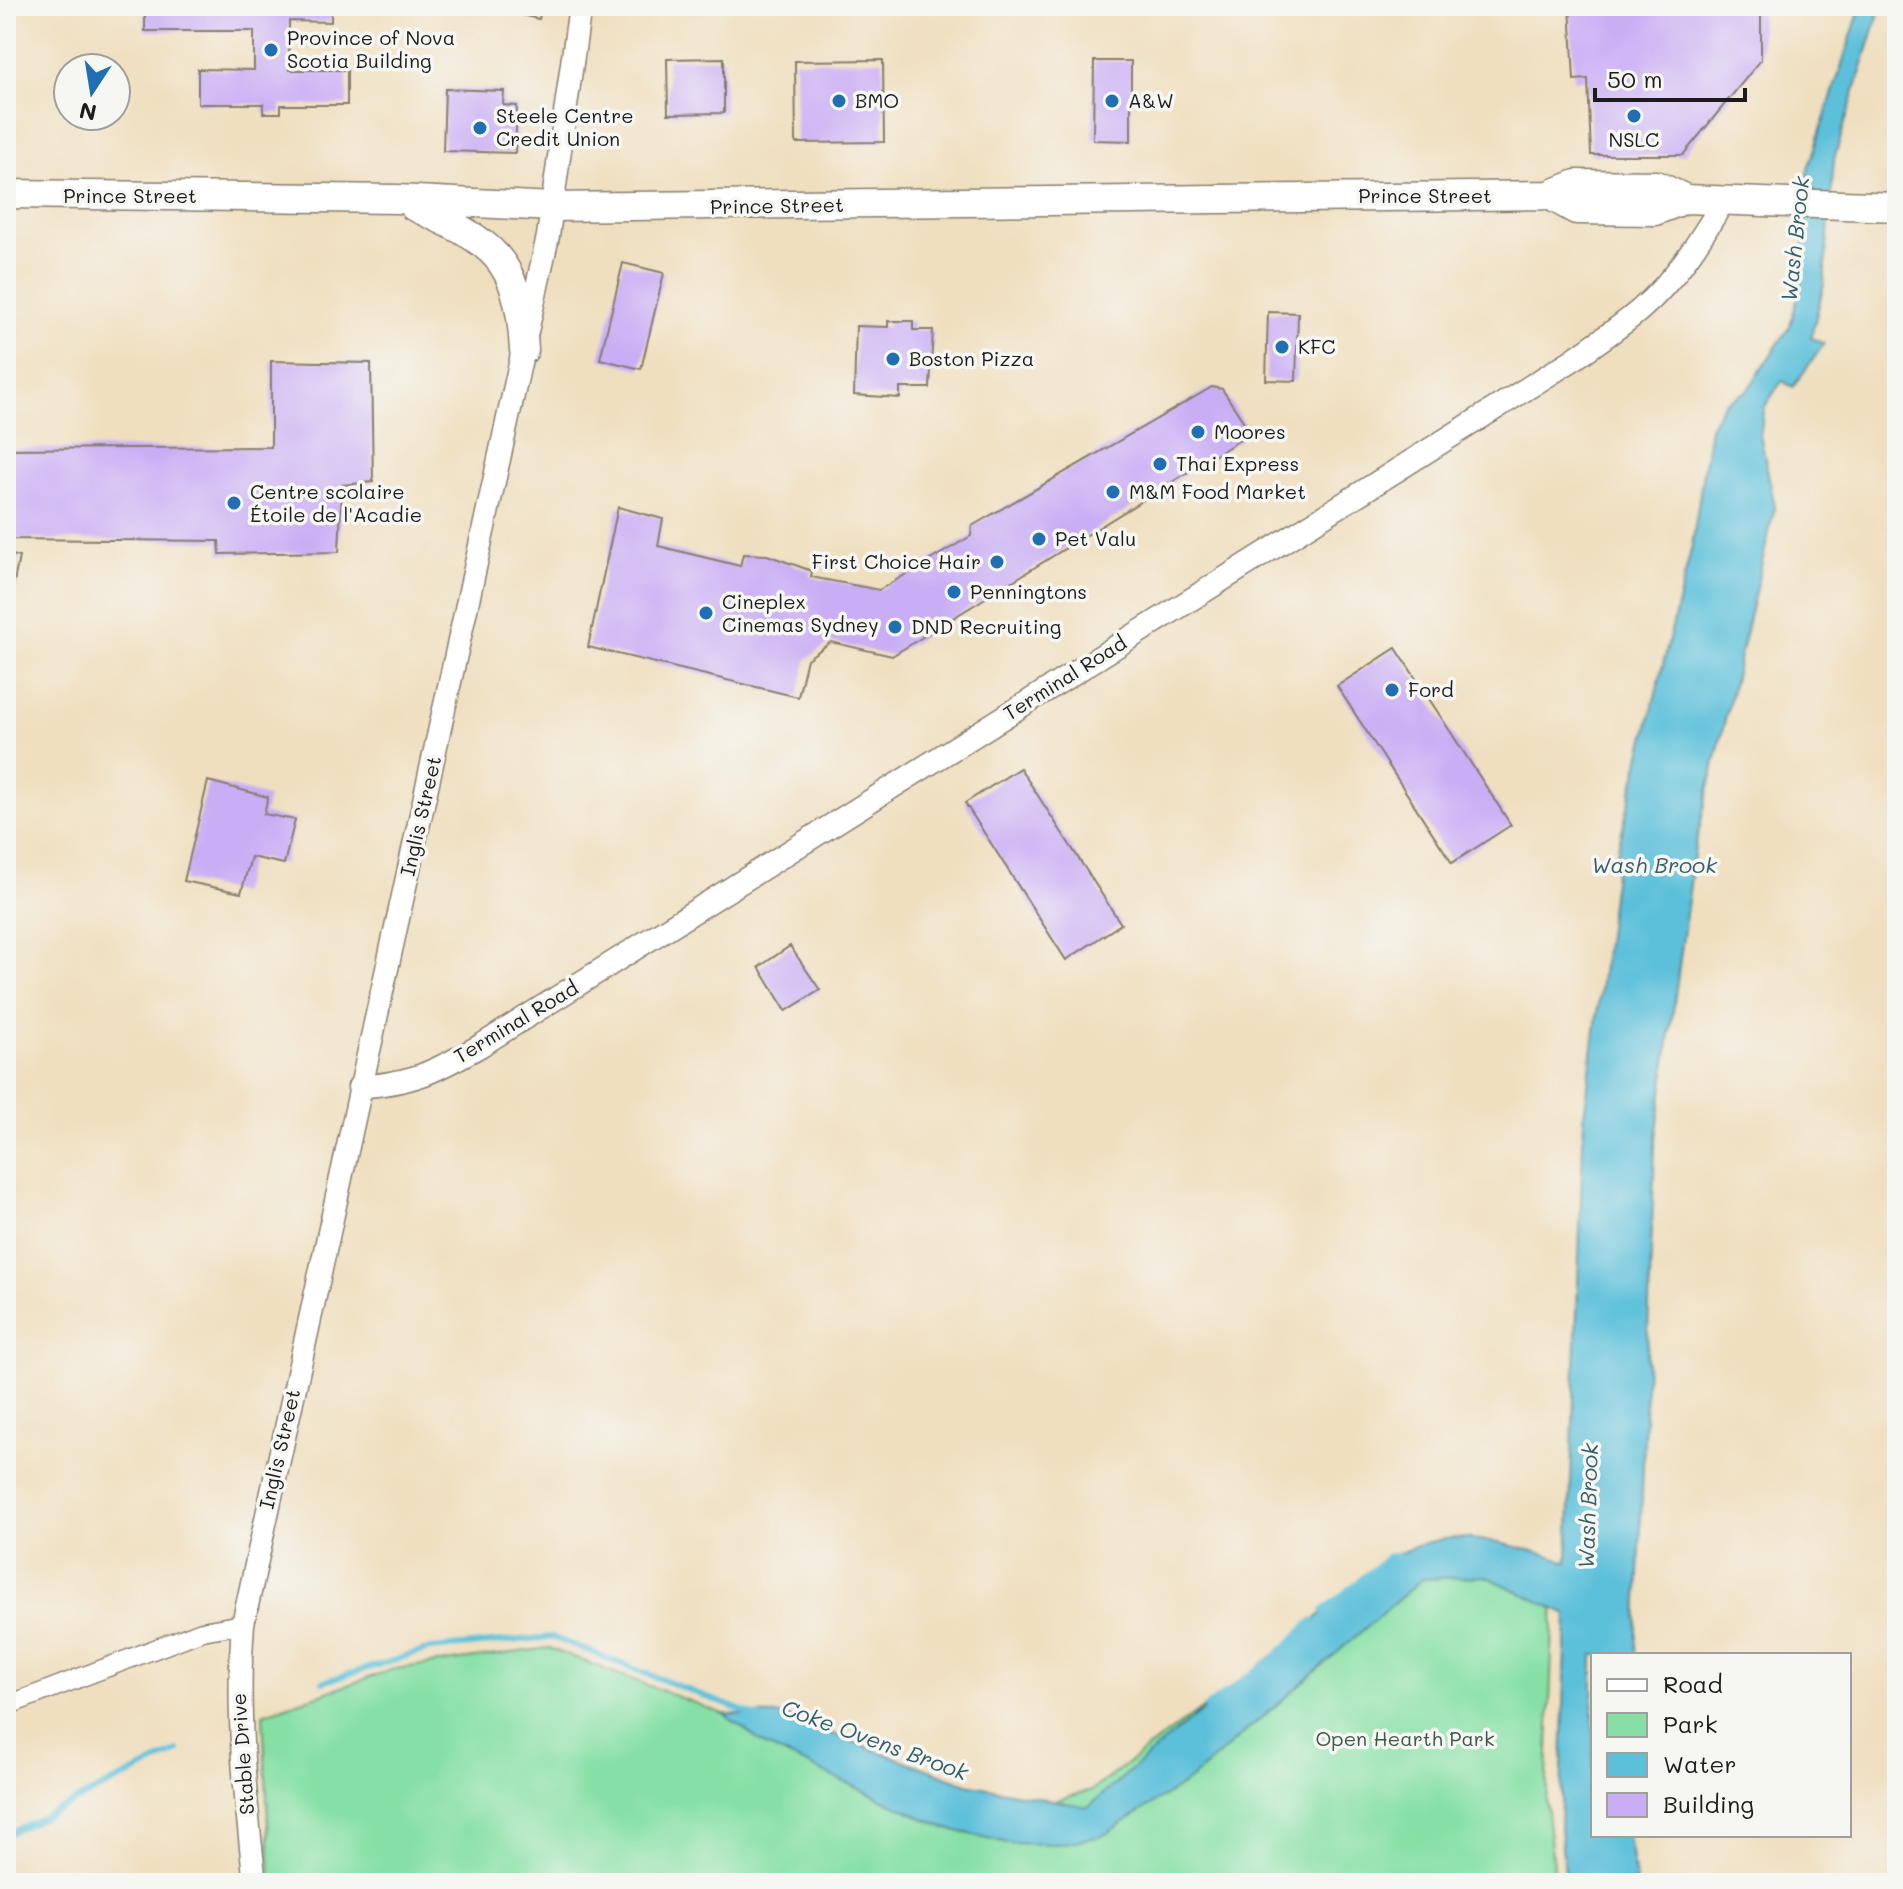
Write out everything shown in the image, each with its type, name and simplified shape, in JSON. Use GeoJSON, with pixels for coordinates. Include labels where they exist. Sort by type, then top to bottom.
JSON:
{"type":"FeatureCollection","features":[{"type":"Feature","properties":{"kind":"main road","name":"Prince Street"},"geometry":{"type":"LineString","coordinates":[[6,194],[397,199],[553,207],[1549,195],[1576,210],[1655,211],[1686,199],[1897,207]]}},
{"type":"Feature","properties":{"kind":"main road"},"geometry":{"type":"LineString","coordinates":[[397,199],[469,232],[493,248],[520,299],[524,350]]}},
{"type":"Feature","properties":{"kind":"street","name":"Inglis Street"},"geometry":{"type":"LineString","coordinates":[[243,1624],[524,350],[553,207],[580,6]]}},
{"type":"Feature","properties":{"kind":"street","name":"Terminal Road"},"geometry":{"type":"LineString","coordinates":[[359,1087],[404,1083],[430,1074],[480,1046],[1574,359],[1640,310],[1661,290],[1696,246],[1724,200]]}},
{"type":"Feature","properties":{"kind":"street"},"geometry":{"type":"LineString","coordinates":[[6,1706],[202,1631],[243,1624]]}},
{"type":"Feature","properties":{"kind":"street","name":"Stable Drive"},"geometry":{"type":"LineString","coordinates":[[243,1624],[238,1685],[244,1784],[255,1883]]}},
{"type":"Feature","properties":{"kind":"green space","name":"Open Hearth Park"},"geometry":{"type":"Polygon","coordinates":[[[1478,1567],[1554,1601],[1546,1803],[1555,1883],[271,1883],[263,1714],[394,1669],[549,1648],[964,1805],[1009,1813],[1092,1790],[1391,1568],[1478,1567]]]}},
{"type":"Feature","properties":{"kind":"water","name":"Wash Brook"},"geometry":{"type":"Polygon","coordinates":[[[1861,6],[1881,6],[1834,159],[1824,284],[1811,337],[1824,344],[1793,387],[1782,381],[1765,406],[1760,435],[1775,507],[1695,847],[1655,1145],[1636,1653],[1591,1653],[1591,1837],[1628,1837],[1636,1883],[1566,1883],[1560,1828],[1567,1615],[1486,1576],[1422,1579],[1191,1779],[1102,1836],[1058,1844],[1008,1843],[945,1828],[766,1746],[724,1714],[782,1715],[967,1784],[1088,1807],[1209,1705],[1272,1659],[1368,1572],[1390,1558],[1413,1547],[1452,1538],[1504,1544],[1568,1562],[1584,1117],[1618,848],[1692,546],[1710,427],[1724,403],[1747,391],[1790,326],[1802,281],[1808,169],[1861,6]]]}},
{"type":"Feature","properties":{"kind":"building","name":"Province of Nova Scotia Building"},"geometry":{"type":"Polygon","coordinates":[[[145,6],[331,6],[331,22],[289,21],[289,70],[347,70],[347,105],[281,105],[281,113],[263,113],[263,104],[198,104],[198,69],[254,70],[254,31],[145,31],[145,6]]]}},
{"type":"Feature","properties":{"kind":"building"},"geometry":{"type":"Polygon","coordinates":[[[523,6],[542,6],[539,19],[521,15],[523,6]]]}},
{"type":"Feature","properties":{"kind":"building"},"geometry":{"type":"Polygon","coordinates":[[[1570,6],[1761,6],[1761,60],[1683,155],[1591,155],[1588,79],[1574,80],[1570,6]]]}},
{"type":"Feature","properties":{"kind":"building"},"geometry":{"type":"Polygon","coordinates":[[[724,58],[724,113],[668,114],[667,59],[724,58]]]}},
{"type":"Feature","properties":{"kind":"building","name":"BMO"},"geometry":{"type":"Polygon","coordinates":[[[883,60],[884,142],[796,143],[795,61],[883,60]]]}},
{"type":"Feature","properties":{"kind":"building","name":"A&W"},"geometry":{"type":"Polygon","coordinates":[[[1094,61],[1131,61],[1131,141],[1093,140],[1094,61]]]}},
{"type":"Feature","properties":{"kind":"building","name":"Steele Centre Credit Union"},"geometry":{"type":"Polygon","coordinates":[[[445,89],[504,91],[503,105],[517,106],[515,153],[443,151],[445,89]]]}},
{"type":"Feature","properties":{"kind":"building"},"geometry":{"type":"Polygon","coordinates":[[[623,263],[664,273],[641,369],[600,359],[623,263]]]}},
{"type":"Feature","properties":{"kind":"building","name":"KFC"},"geometry":{"type":"Polygon","coordinates":[[[1268,312],[1298,313],[1296,381],[1266,380],[1268,312]]]}},
{"type":"Feature","properties":{"kind":"building","name":"Boston Pizza"},"geometry":{"type":"Polygon","coordinates":[[[888,321],[913,321],[913,330],[933,330],[930,388],[900,388],[900,398],[854,395],[856,326],[888,327],[888,321]]]}},
{"type":"Feature","properties":{"kind":"building","name":"Centre scolaire Étoile de l'Acadie"},"geometry":{"type":"Polygon","coordinates":[[[271,361],[371,363],[373,482],[342,485],[339,552],[220,554],[219,541],[6,539],[6,449],[271,447],[271,361]]]}},
{"type":"Feature","properties":{"kind":"building"},"geometry":{"type":"Polygon","coordinates":[[[1212,387],[1222,389],[1251,433],[892,656],[831,642],[807,659],[798,697],[588,647],[618,507],[663,519],[658,546],[740,566],[743,554],[767,555],[812,571],[811,577],[879,590],[971,536],[972,526],[1212,387]]]}},
{"type":"Feature","properties":{"kind":"building"},"geometry":{"type":"Polygon","coordinates":[[[6,553],[19,557],[7,617],[6,617],[6,553]]]}},
{"type":"Feature","properties":{"kind":"building"},"geometry":{"type":"Polygon","coordinates":[[[1396,648],[1511,825],[1452,863],[1337,686],[1396,648]]]}},
{"type":"Feature","properties":{"kind":"building"},"geometry":{"type":"Polygon","coordinates":[[[1020,768],[1121,924],[1066,960],[965,803],[1020,768]]]}},
{"type":"Feature","properties":{"kind":"building"},"geometry":{"type":"Polygon","coordinates":[[[208,781],[268,797],[264,814],[295,820],[284,864],[251,857],[241,893],[184,881],[208,781]]]}},
{"type":"Feature","properties":{"kind":"building"},"geometry":{"type":"Polygon","coordinates":[[[790,946],[820,990],[786,1011],[759,967],[790,946]]]}},
{"type":"Feature","properties":{"kind":"waterway","name":"Coke Ovens Brook"},"geometry":{"type":"LineString","coordinates":[[1323,1611],[1389,1556],[1397,1556]]}},
{"type":"Feature","properties":{"kind":"waterway","name":"Coke Ovens Brook"},"geometry":{"type":"LineString","coordinates":[[1206,1707],[1274,1658],[1312,1621]]}},
{"type":"Feature","properties":{"kind":"waterway","name":"Coke Ovens Brook"},"geometry":{"type":"LineString","coordinates":[[323,1682],[430,1649],[552,1637],[758,1717]]}},
{"type":"Feature","properties":{"kind":"waterway","name":"Coke Ovens Brook"},"geometry":{"type":"LineString","coordinates":[[6,1835],[178,1751]]}},
{"type":"Feature","properties":{"kind":"place","name":"Province of Nova Scotia Building"},"geometry":{"type":"Point","coordinates":[271,50]}},
{"type":"Feature","properties":{"kind":"place","name":"BMO"},"geometry":{"type":"Point","coordinates":[839,101]}},
{"type":"Feature","properties":{"kind":"place","name":"A&W"},"geometry":{"type":"Point","coordinates":[1112,101]}},
{"type":"Feature","properties":{"kind":"place","name":"NSLC"},"geometry":{"type":"Point","coordinates":[1634,116]}},
{"type":"Feature","properties":{"kind":"place","name":"Steele Centre Credit Union"},"geometry":{"type":"Point","coordinates":[480,128]}},
{"type":"Feature","properties":{"kind":"place","name":"KFC"},"geometry":{"type":"Point","coordinates":[1282,347]}},
{"type":"Feature","properties":{"kind":"place","name":"Boston Pizza"},"geometry":{"type":"Point","coordinates":[893,359]}},
{"type":"Feature","properties":{"kind":"place","name":"Moores"},"geometry":{"type":"Point","coordinates":[1198,432]}},
{"type":"Feature","properties":{"kind":"place","name":"Thai Express"},"geometry":{"type":"Point","coordinates":[1160,464]}},
{"type":"Feature","properties":{"kind":"place","name":"M&M Food Market"},"geometry":{"type":"Point","coordinates":[1113,492]}},
{"type":"Feature","properties":{"kind":"place","name":"Centre scolaire Étoile de l'Acadie"},"geometry":{"type":"Point","coordinates":[234,503]}},
{"type":"Feature","properties":{"kind":"place","name":"Pet Valu"},"geometry":{"type":"Point","coordinates":[1039,539]}},
{"type":"Feature","properties":{"kind":"place","name":"First Choice Hair"},"geometry":{"type":"Point","coordinates":[997,562]}},
{"type":"Feature","properties":{"kind":"place","name":"Penningtons"},"geometry":{"type":"Point","coordinates":[954,592]}},
{"type":"Feature","properties":{"kind":"place","name":"Cineplex Cinemas Sydney"},"geometry":{"type":"Point","coordinates":[706,613]}},
{"type":"Feature","properties":{"kind":"place","name":"DND Recruiting"},"geometry":{"type":"Point","coordinates":[895,627]}},
{"type":"Feature","properties":{"kind":"place","name":"Ford"},"geometry":{"type":"Point","coordinates":[1392,690]}}]}
